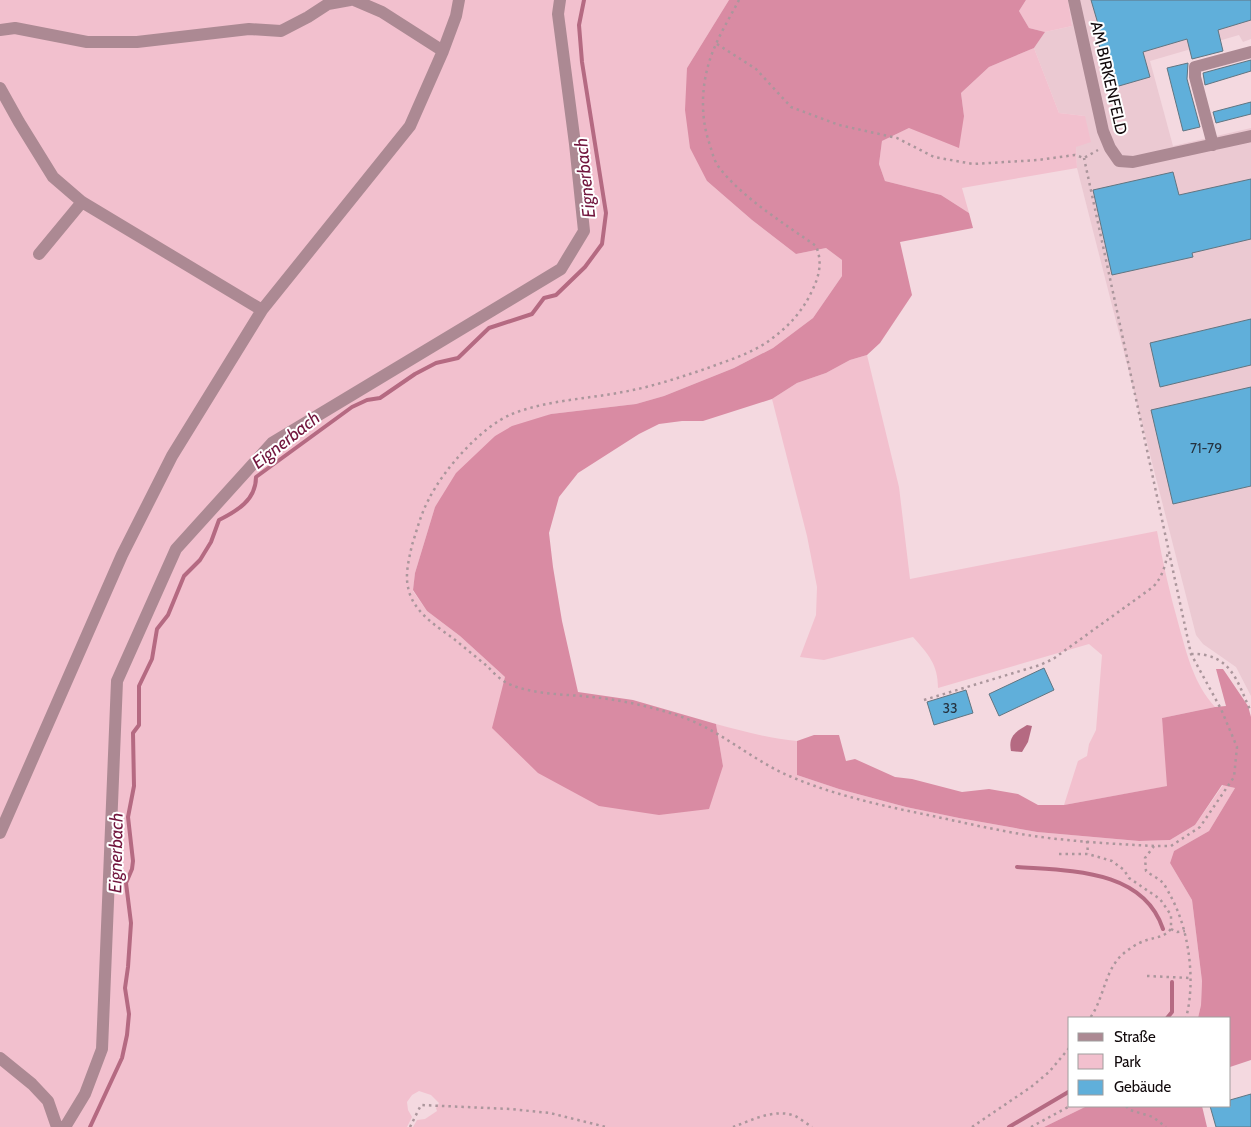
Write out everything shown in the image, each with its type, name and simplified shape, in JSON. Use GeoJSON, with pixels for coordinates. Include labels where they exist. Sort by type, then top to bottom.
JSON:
{"type":"FeatureCollection","features":[{"type":"Feature","properties":{"kind":"street"},"geometry":{"type":"LineString","coordinates":[[0,30],[15,28],[87,42],[137,42],[249,29],[281,31],[328,4],[352,0],[382,12],[443,51]]}},
{"type":"Feature","properties":{"kind":"street"},"geometry":{"type":"LineString","coordinates":[[0,833],[122,555],[172,456],[262,310],[410,126],[443,51],[456,16],[459,0]]}},
{"type":"Feature","properties":{"kind":"street"},"geometry":{"type":"LineString","coordinates":[[65,1127],[85,1094],[102,1049],[117,681],[176,549],[272,443],[561,269],[584,231],[558,14],[560,0]]}},
{"type":"Feature","properties":{"kind":"street","name":"AM BIRKENFELD"},"geometry":{"type":"LineString","coordinates":[[1074,0],[1103,131],[1110,148],[1119,161]]}},
{"type":"Feature","properties":{"kind":"street"},"geometry":{"type":"LineString","coordinates":[[1213,145],[1195,77],[1195,67],[1251,52]]}},
{"type":"Feature","properties":{"kind":"street"},"geometry":{"type":"LineString","coordinates":[[0,88],[53,177],[82,202],[262,310]]}},
{"type":"Feature","properties":{"kind":"street"},"geometry":{"type":"LineString","coordinates":[[1119,161],[1133,162],[1251,136]]}},
{"type":"Feature","properties":{"kind":"street"},"geometry":{"type":"LineString","coordinates":[[39,254],[82,202]]}},
{"type":"Feature","properties":{"kind":"street"},"geometry":{"type":"LineString","coordinates":[[0,1058],[26,1079],[48,1101],[57,1127]]}},
{"type":"Feature","properties":{"kind":"path"},"geometry":{"type":"LineString","coordinates":[[739,0],[716,44],[708,66],[703,114],[707,137],[717,165],[737,186],[764,209],[816,246],[820,256],[820,267],[814,287],[805,307],[768,342],[729,360],[656,385],[514,413],[494,423],[472,442],[439,482],[428,500],[409,557],[407,584],[409,593],[419,610],[441,630],[468,649],[503,681],[548,694],[596,697],[630,702],[683,717],[709,729],[772,768],[835,794],[977,826],[1038,837],[1154,846],[1171,846],[1200,827],[1234,777],[1237,747],[1221,709],[1191,654],[1084,158]]}},
{"type":"Feature","properties":{"kind":"path"},"geometry":{"type":"LineString","coordinates":[[716,44],[756,69],[791,107],[839,125],[897,138],[934,157],[973,164],[1038,160],[1075,155],[1084,158]]}},
{"type":"Feature","properties":{"kind":"path"},"geometry":{"type":"LineString","coordinates":[[1084,158],[1097,150],[1119,161]]}},
{"type":"Feature","properties":{"kind":"path"},"geometry":{"type":"LineString","coordinates":[[924,700],[994,680],[1053,659],[1153,587],[1164,570],[1168,550]]}},
{"type":"Feature","properties":{"kind":"path"},"geometry":{"type":"LineString","coordinates":[[1191,654],[1204,654],[1216,657],[1226,664],[1235,675],[1251,712]]}},
{"type":"Feature","properties":{"kind":"path"},"geometry":{"type":"LineString","coordinates":[[1087,842],[1088,854]]}},
{"type":"Feature","properties":{"kind":"path"},"geometry":{"type":"LineString","coordinates":[[1154,846],[1145,858],[1146,871],[1163,882],[1176,906],[1186,931],[1190,978],[1190,1004],[1186,1017]]}},
{"type":"Feature","properties":{"kind":"path"},"geometry":{"type":"LineString","coordinates":[[1059,854],[1088,854],[1112,861],[1124,870],[1129,878],[1160,899],[1171,915],[1171,930],[1165,936],[1145,941],[1127,951],[1118,960],[1107,980],[1098,1007],[1091,1017]]}},
{"type":"Feature","properties":{"kind":"path"},"geometry":{"type":"LineString","coordinates":[[1171,930],[1177,932],[1186,931]]}},
{"type":"Feature","properties":{"kind":"path"},"geometry":{"type":"LineString","coordinates":[[1147,976],[1190,978]]}},
{"type":"Feature","properties":{"kind":"path"},"geometry":{"type":"LineString","coordinates":[[972,1127],[1049,1072],[1068,1049]]}},
{"type":"Feature","properties":{"kind":"path"},"geometry":{"type":"LineString","coordinates":[[410,1127],[421,1105],[510,1109],[550,1114],[606,1127]]}},
{"type":"Feature","properties":{"kind":"path"},"geometry":{"type":"LineString","coordinates":[[1031,1127],[1068,1107]]}},
{"type":"Feature","properties":{"kind":"path"},"geometry":{"type":"LineString","coordinates":[[1127,1107],[1130,1110],[1153,1117],[1166,1127]]}},
{"type":"Feature","properties":{"kind":"path"},"geometry":{"type":"LineString","coordinates":[[733,1127],[763,1116],[776,1114],[794,1116],[812,1127]]}},
{"type":"Feature","properties":{"kind":"shaded area"},"geometry":{"type":"Polygon","coordinates":[[[729,0],[1026,0],[1019,11],[1029,28],[1045,32],[1034,48],[989,67],[961,93],[964,116],[959,148],[909,128],[882,141],[879,164],[885,181],[941,195],[969,213],[973,228],[900,242],[912,295],[880,343],[867,355],[850,360],[826,373],[797,383],[772,399],[703,421],[659,424],[639,434],[578,473],[559,497],[549,533],[562,621],[578,692],[633,700],[716,724],[723,766],[709,809],[659,815],[599,806],[538,773],[492,728],[505,677],[460,636],[427,611],[413,590],[415,573],[435,507],[456,473],[495,436],[512,426],[551,414],[636,404],[664,396],[734,368],[773,348],[813,318],[842,276],[842,260],[826,248],[796,254],[752,220],[707,181],[690,148],[685,110],[687,68],[729,0]]]}},
{"type":"Feature","properties":{"kind":"shaded area"},"geometry":{"type":"Polygon","coordinates":[[[1068,0],[1251,0],[1251,39],[1243,42],[1239,35],[1150,61],[1173,146],[1251,128],[1251,696],[1236,667],[1203,644],[1196,635],[1077,168],[1076,147],[1085,116],[1059,113],[1034,48],[1045,32],[1072,26],[1068,0]]]}},
{"type":"Feature","properties":{"kind":"shaded area"},"geometry":{"type":"Polygon","coordinates":[[[1216,669],[1223,669],[1248,706],[1251,717],[1251,1060],[1231,1067],[1231,1017],[1198,1017],[1201,1005],[1202,981],[1192,900],[1170,863],[1174,851],[1209,831],[1235,788],[1222,785],[1195,825],[1170,840],[1139,841],[1037,832],[959,818],[906,807],[839,789],[797,775],[797,741],[814,735],[839,735],[846,761],[855,759],[895,777],[912,779],[962,792],[989,789],[1018,794],[1038,805],[1064,805],[1167,786],[1162,718],[1226,706],[1216,669]]]}},
{"type":"Feature","properties":{"kind":"shaded area"},"geometry":{"type":"Polygon","coordinates":[[[1027,725],[1032,726],[1028,742],[1022,752],[1011,751],[1010,746],[1013,735],[1027,725]]]}},
{"type":"Feature","properties":{"kind":"shaded area"},"geometry":{"type":"Polygon","coordinates":[[[1085,1107],[1202,1107],[1207,1127],[1044,1127],[1085,1107]]]}},
{"type":"Feature","properties":{"kind":"green space"},"geometry":{"type":"Polygon","coordinates":[[[0,0],[729,0],[687,68],[707,181],[752,220],[796,254],[826,248],[842,260],[842,276],[813,318],[773,348],[734,368],[664,396],[636,404],[551,414],[495,436],[435,507],[415,573],[413,591],[427,611],[460,636],[505,677],[723,766],[716,724],[767,737],[797,741],[797,775],[839,789],[906,807],[1037,832],[1139,841],[1170,840],[1195,825],[1223,785],[1235,788],[1209,831],[1174,851],[1170,863],[1192,900],[1202,981],[1201,1005],[1198,1017],[1068,1017],[1068,1107],[1085,1107],[1044,1127],[413,1127],[417,1120],[425,1119],[437,1111],[436,1108],[439,1103],[431,1095],[419,1091],[412,1095],[407,1102],[408,1110],[412,1117],[407,1127],[0,1127],[0,0]]]}},
{"type":"Feature","properties":{"kind":"green space"},"geometry":{"type":"Polygon","coordinates":[[[1026,0],[1068,0],[1072,26],[1045,32],[1029,28],[1019,11],[1026,0]]]}},
{"type":"Feature","properties":{"kind":"green space"},"geometry":{"type":"Polygon","coordinates":[[[1034,48],[1059,113],[1085,116],[1091,142],[1076,147],[1077,168],[962,188],[969,213],[941,195],[885,181],[879,164],[882,141],[909,128],[964,116],[961,93],[989,67],[1034,48]]]}},
{"type":"Feature","properties":{"kind":"green space"},"geometry":{"type":"Polygon","coordinates":[[[867,355],[899,487],[910,579],[1157,531],[1164,567],[1188,658],[1196,679],[1215,707],[1162,718],[1168,786],[1064,805],[1078,761],[1087,756],[1089,744],[1096,730],[1102,655],[1089,644],[938,688],[934,666],[928,654],[913,637],[824,660],[800,657],[816,615],[817,587],[807,536],[772,399],[797,383],[826,373],[850,360],[867,355]]]}},
{"type":"Feature","properties":{"kind":"building"},"geometry":{"type":"Polygon","coordinates":[[[1091,0],[1251,0],[1251,20],[1218,30],[1223,51],[1192,59],[1187,39],[1143,52],[1150,77],[1112,88],[1096,35],[1101,34],[1091,0]]]}},
{"type":"Feature","properties":{"kind":"building"},"geometry":{"type":"Polygon","coordinates":[[[1251,60],[1251,71],[1205,85],[1203,73],[1251,60]]]}},
{"type":"Feature","properties":{"kind":"building"},"geometry":{"type":"Polygon","coordinates":[[[1188,63],[1187,79],[1200,127],[1183,131],[1167,68],[1188,63]]]}},
{"type":"Feature","properties":{"kind":"building"},"geometry":{"type":"Polygon","coordinates":[[[1251,102],[1251,114],[1216,123],[1213,112],[1251,102]]]}},
{"type":"Feature","properties":{"kind":"building"},"geometry":{"type":"Polygon","coordinates":[[[1173,172],[1179,195],[1251,179],[1251,239],[1192,253],[1193,257],[1112,275],[1093,190],[1173,172]]]}},
{"type":"Feature","properties":{"kind":"building"},"geometry":{"type":"Polygon","coordinates":[[[1251,319],[1251,365],[1160,387],[1150,343],[1251,319]]]}},
{"type":"Feature","properties":{"kind":"building"},"geometry":{"type":"Polygon","coordinates":[[[1251,387],[1251,486],[1173,504],[1151,410],[1251,387]]]}},
{"type":"Feature","properties":{"kind":"building"},"geometry":{"type":"Polygon","coordinates":[[[1044,668],[1054,690],[999,716],[989,694],[1044,668]]]}},
{"type":"Feature","properties":{"kind":"building"},"geometry":{"type":"Polygon","coordinates":[[[966,690],[973,713],[934,725],[927,702],[966,690]]]}},
{"type":"Feature","properties":{"kind":"building"},"geometry":{"type":"Polygon","coordinates":[[[1251,1094],[1251,1127],[1216,1127],[1210,1107],[1231,1107],[1231,1100],[1251,1094]]]}},
{"type":"Feature","properties":{"kind":"waterway","name":"Eignerbach"},"geometry":{"type":"LineString","coordinates":[[90,1127],[122,1058],[127,1035],[129,1014],[125,988],[131,923],[126,883],[133,861],[128,817],[134,786],[133,733],[139,725],[139,686],[152,659],[157,629],[168,615],[184,576],[200,560],[211,542],[219,520],[239,509],[244,504],[253,492],[256,477],[352,407],[367,400],[380,398],[415,374],[436,363],[458,358],[489,328],[532,314],[544,298],[556,295],[585,267],[602,244],[606,213],[582,62],[579,25],[584,0]]}},
{"type":"Feature","properties":{"kind":"waterway"},"geometry":{"type":"LineString","coordinates":[[1017,867],[1081,873],[1102,877],[1122,884],[1139,895],[1153,909],[1163,929]]}},
{"type":"Feature","properties":{"kind":"waterway"},"geometry":{"type":"LineString","coordinates":[[1168,1017],[1172,1012],[1172,982]]}},
{"type":"Feature","properties":{"kind":"waterway"},"geometry":{"type":"LineString","coordinates":[[1009,1127],[1068,1092]]}}]}
